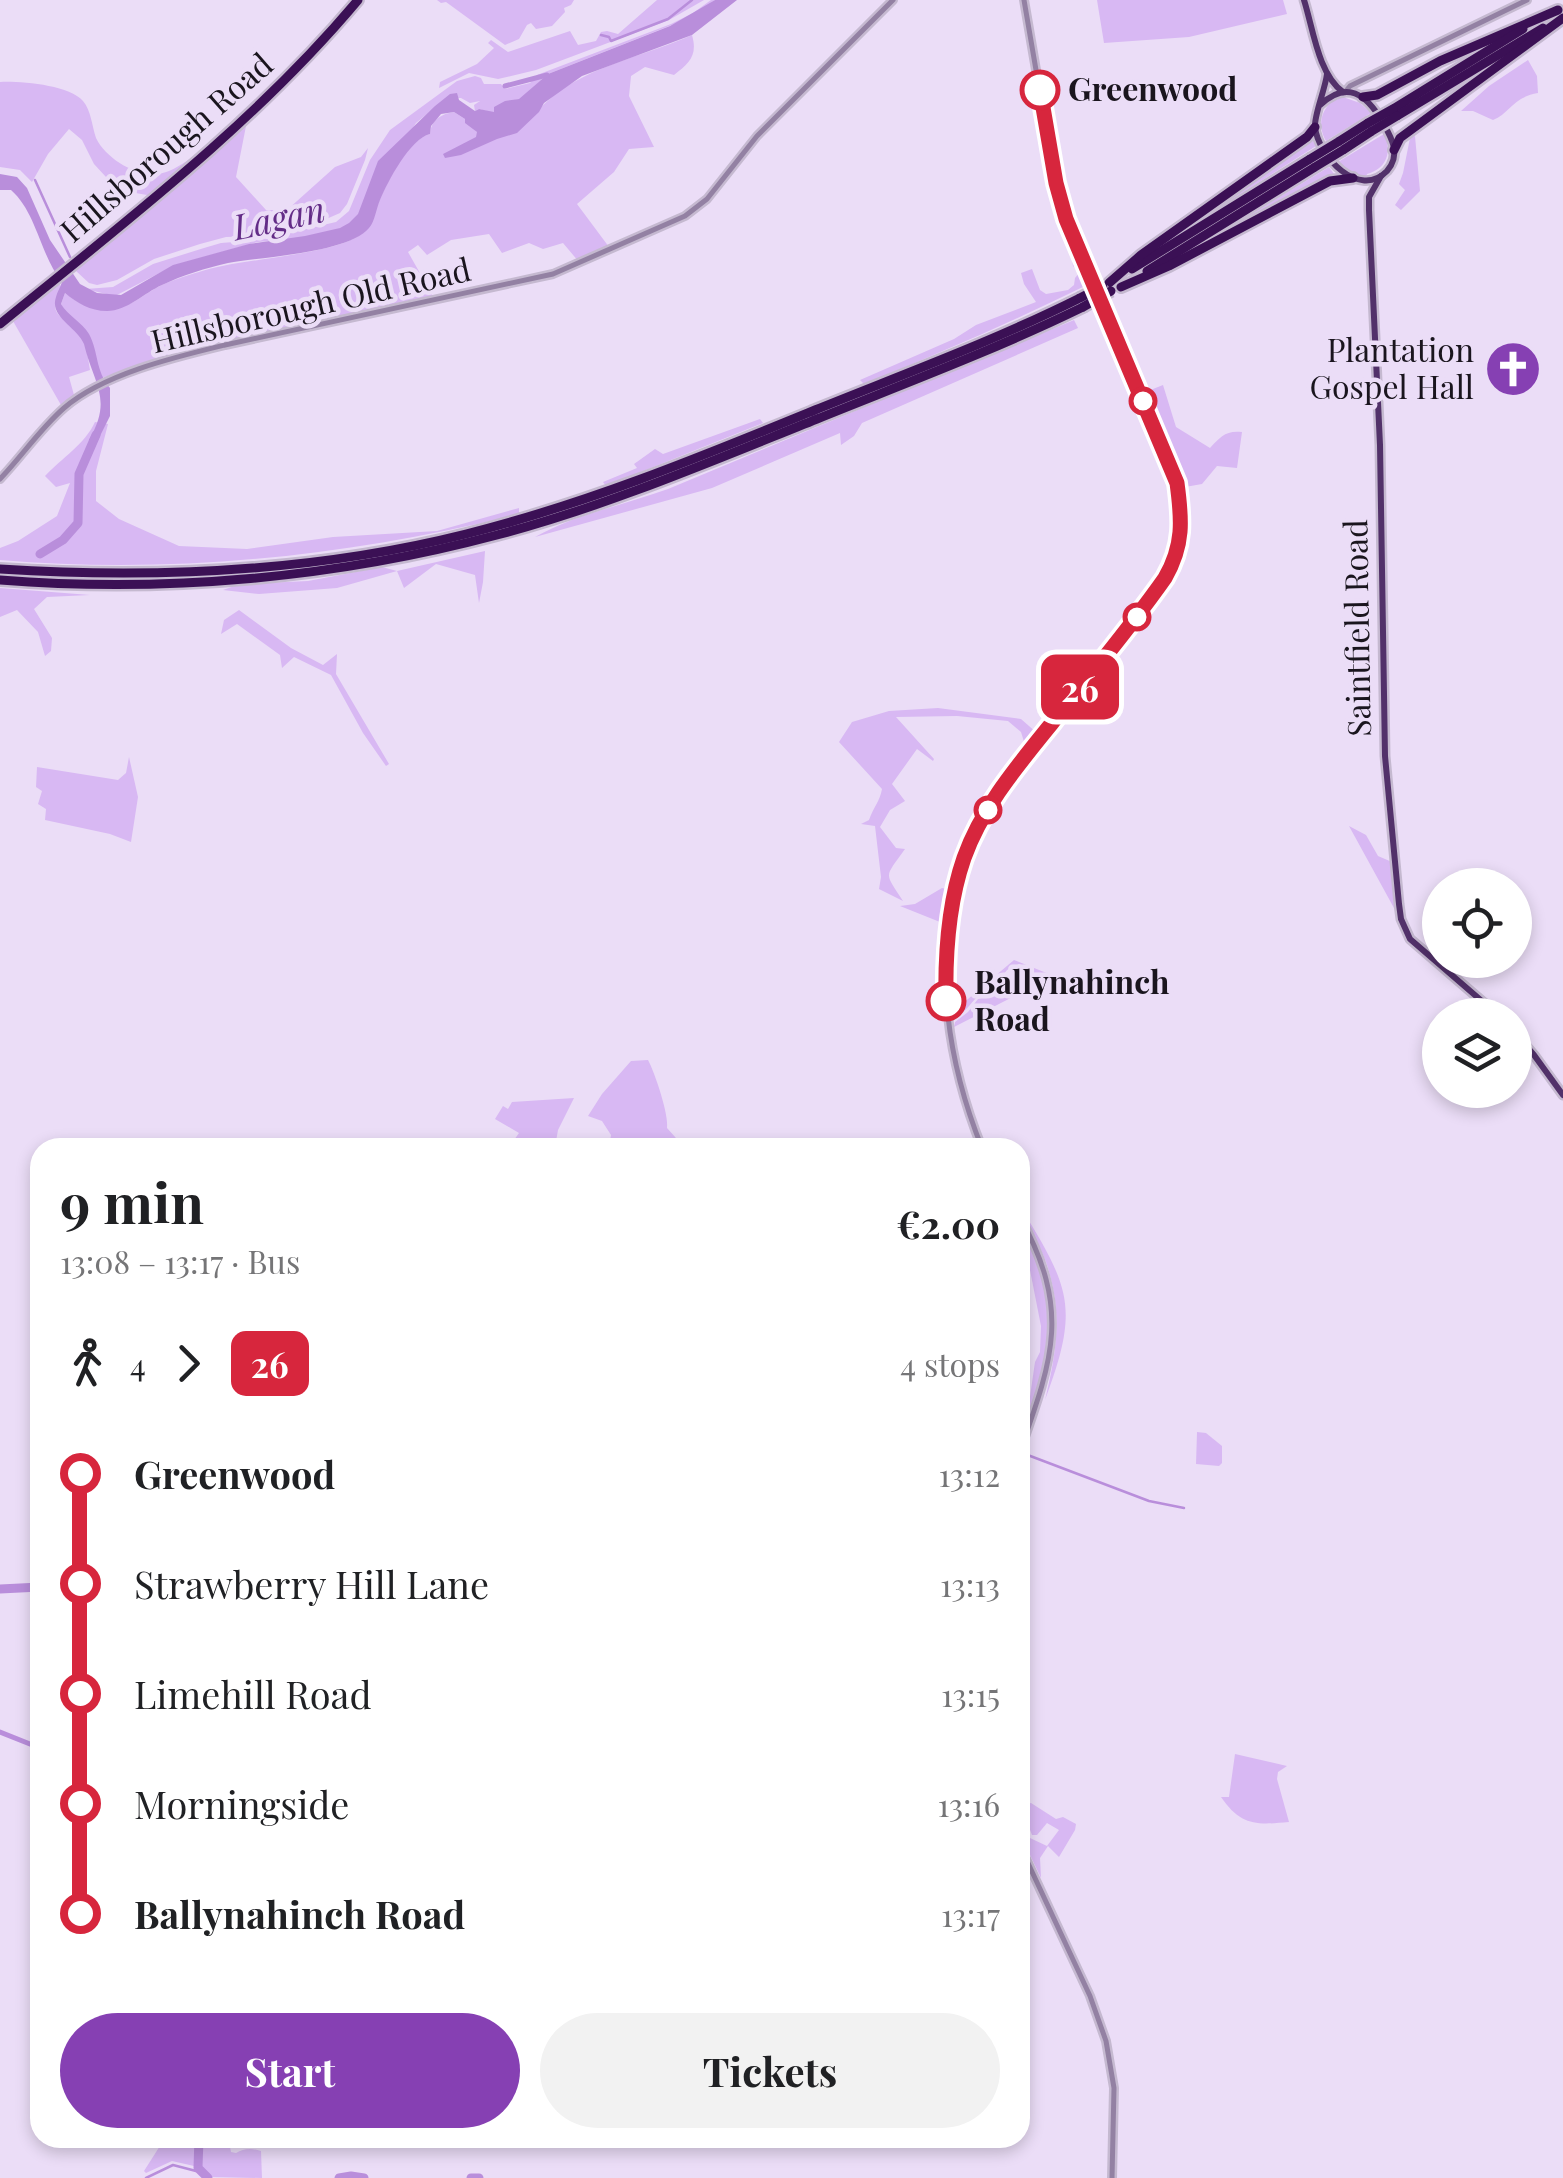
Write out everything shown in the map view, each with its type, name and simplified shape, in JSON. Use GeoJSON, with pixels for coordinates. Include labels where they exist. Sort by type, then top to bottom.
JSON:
{"type":"FeatureCollection","features":[{"type":"Feature","properties":{"kind":"highway","name":"Hillsborough Road"},"geometry":{"type":"LineString","coordinates":[[0,324],[151,202],[248,116],[358,0]]}},
{"type":"Feature","properties":{"kind":"highway"},"geometry":{"type":"LineString","coordinates":[[1363,97],[1377,95],[1440,61],[1561,12]]}},
{"type":"Feature","properties":{"kind":"highway"},"geometry":{"type":"LineString","coordinates":[[0,580],[120,584],[228,580],[340,568],[464,544],[664,481],[1003,344],[1111,287],[1370,127],[1527,37],[1561,12]]}},
{"type":"Feature","properties":{"kind":"highway"},"geometry":{"type":"LineString","coordinates":[[1394,150],[1400,138],[1561,12]]}},
{"type":"Feature","properties":{"kind":"highway"},"geometry":{"type":"LineString","coordinates":[[1111,287],[1142,256],[1307,138],[1315,128]]}},
{"type":"Feature","properties":{"kind":"highway"},"geometry":{"type":"LineString","coordinates":[[1111,287],[1169,266],[1330,181],[1356,179]]}},
{"type":"Feature","properties":{"kind":"highway"},"geometry":{"type":"LineString","coordinates":[[0,569],[130,574],[235,570],[372,553],[465,535],[631,484],[1081,302]]}},
{"type":"Feature","properties":{"kind":"main road"},"geometry":{"type":"LineString","coordinates":[[1304,0],[1328,76],[1315,128],[1321,145],[1335,164],[1356,179],[1381,176]]}},
{"type":"Feature","properties":{"kind":"main road"},"geometry":{"type":"LineString","coordinates":[[1328,76],[1363,97],[1392,140],[1392,164],[1369,198]]}},
{"type":"Feature","properties":{"kind":"main road"},"geometry":{"type":"LineString","coordinates":[[1320,105],[1346,90]]}},
{"type":"Feature","properties":{"kind":"main road","name":"Saintfield Road"},"geometry":{"type":"LineString","coordinates":[[1356,179],[1369,198],[1380,444],[1385,756],[1401,919],[1421,950],[1480,998]]}},
{"type":"Feature","properties":{"kind":"main road"},"geometry":{"type":"LineString","coordinates":[[1532,1053],[1563,1095]]}},
{"type":"Feature","properties":{"kind":"street","name":"Hillsborough Old Road"},"geometry":{"type":"LineString","coordinates":[[0,479],[75,400],[171,358],[552,274],[698,208],[757,136],[893,0]]}},
{"type":"Feature","properties":{"kind":"street"},"geometry":{"type":"LineString","coordinates":[[979,1138],[958,1079],[948,1014],[947,942],[959,874],[973,836],[1003,786],[1165,578],[1176,557],[1180,532],[1174,475],[1061,204],[1024,0]]}},
{"type":"Feature","properties":{"kind":"street"},"geometry":{"type":"LineString","coordinates":[[1346,90],[1527,0]]}},
{"type":"Feature","properties":{"kind":"street"},"geometry":{"type":"LineString","coordinates":[[1363,97],[1364,85],[1373,75]]}},
{"type":"Feature","properties":{"kind":"street"},"geometry":{"type":"LineString","coordinates":[[1030,1237],[1042,1262],[1054,1326],[1044,1383],[1030,1423]]}},
{"type":"Feature","properties":{"kind":"street"},"geometry":{"type":"LineString","coordinates":[[1030,1867],[1090,1996],[1106,2041],[1114,2088],[1112,2178]]}},
{"type":"Feature","properties":{"kind":"shaded area"},"geometry":{"type":"Polygon","coordinates":[[[437,0],[574,0],[552,26],[536,29],[531,23],[519,39],[505,45],[446,2],[437,0]]]}},
{"type":"Feature","properties":{"kind":"shaded area"},"geometry":{"type":"Polygon","coordinates":[[[657,0],[704,0],[669,20],[536,70],[498,79],[469,73],[439,88],[440,82],[477,64],[494,48],[488,43],[491,40],[508,52],[570,31],[578,45],[596,41],[601,32],[618,34],[657,0]]]}},
{"type":"Feature","properties":{"kind":"shaded area"},"geometry":{"type":"Polygon","coordinates":[[[715,0],[687,19],[548,74],[520,99],[494,113],[475,111],[474,105],[480,101],[446,98],[416,123],[358,216],[346,226],[302,238],[258,242],[175,265],[115,296],[85,289],[113,287],[153,264],[221,243],[258,240],[336,222],[349,211],[370,160],[390,130],[457,81],[475,76],[484,84],[501,84],[505,89],[530,83],[537,75],[671,24],[715,0]]]}},
{"type":"Feature","properties":{"kind":"shaded area","name":"Lagan"},"geometry":{"type":"Polygon","coordinates":[[[715,0],[737,0],[692,35],[582,76],[544,103],[517,133],[445,158],[443,154],[476,137],[477,132],[454,112],[441,114],[430,134],[422,137],[400,162],[371,225],[359,236],[303,253],[203,270],[162,285],[114,310],[89,308],[65,293],[61,304],[89,334],[110,388],[110,416],[96,444],[89,440],[101,402],[84,344],[56,310],[62,282],[20,199],[11,190],[0,190],[0,174],[17,177],[27,188],[50,240],[80,284],[97,293],[121,295],[173,265],[249,244],[340,228],[358,214],[378,161],[450,94],[457,93],[459,100],[475,111],[494,112],[494,107],[519,99],[548,74],[670,26],[715,0]]]}},
{"type":"Feature","properties":{"kind":"shaded area"},"geometry":{"type":"Polygon","coordinates":[[[1097,0],[1283,0],[1287,14],[1189,37],[1104,43],[1097,0]]]}},
{"type":"Feature","properties":{"kind":"shaded area"},"geometry":{"type":"Polygon","coordinates":[[[692,35],[691,58],[674,75],[645,67],[631,76],[629,96],[654,147],[629,149],[614,172],[577,204],[609,247],[579,262],[563,243],[543,249],[529,243],[502,253],[489,234],[451,240],[427,255],[418,245],[408,252],[434,298],[215,344],[101,378],[89,336],[61,304],[65,293],[92,307],[122,306],[166,283],[199,272],[349,241],[369,226],[400,161],[414,144],[430,134],[441,116],[454,112],[477,132],[477,137],[507,135],[525,125],[549,100],[576,81],[692,35]]]}},
{"type":"Feature","properties":{"kind":"shaded area"},"geometry":{"type":"Polygon","coordinates":[[[1528,60],[1537,76],[1538,93],[1523,98],[1493,120],[1473,111],[1461,111],[1489,86],[1528,60]]]}},
{"type":"Feature","properties":{"kind":"shaded area"},"geometry":{"type":"Polygon","coordinates":[[[0,82],[44,85],[76,96],[88,109],[101,146],[117,161],[138,171],[169,171],[203,150],[153,196],[118,190],[94,164],[82,140],[69,129],[32,182],[20,170],[0,167],[0,82]]]}},
{"type":"Feature","properties":{"kind":"shaded area"},"geometry":{"type":"Polygon","coordinates":[[[1343,97],[1360,103],[1371,113],[1326,141],[1321,123],[1324,112],[1335,99],[1343,97]]]}},
{"type":"Feature","properties":{"kind":"shaded area"},"geometry":{"type":"Polygon","coordinates":[[[246,126],[236,177],[266,210],[287,210],[335,167],[361,157],[368,148],[340,213],[257,236],[226,237],[200,244],[154,259],[117,280],[97,285],[76,271],[246,126]]]}},
{"type":"Feature","properties":{"kind":"shaded area"},"geometry":{"type":"Polygon","coordinates":[[[1384,134],[1386,159],[1366,177],[1347,171],[1338,162],[1384,134]]]}},
{"type":"Feature","properties":{"kind":"shaded area"},"geometry":{"type":"Polygon","coordinates":[[[1415,136],[1420,191],[1401,210],[1395,205],[1405,190],[1399,184],[1410,138],[1415,136]]]}},
{"type":"Feature","properties":{"kind":"shaded area"},"geometry":{"type":"Polygon","coordinates":[[[1312,140],[1316,146],[1171,238],[1312,140]]]}},
{"type":"Feature","properties":{"kind":"shaded area"},"geometry":{"type":"Polygon","coordinates":[[[1329,167],[1334,174],[1185,254],[1329,167]]]}},
{"type":"Feature","properties":{"kind":"shaded area"},"geometry":{"type":"Polygon","coordinates":[[[1070,245],[1087,285],[921,361],[864,384],[860,380],[954,339],[976,325],[1036,302],[1021,273],[1032,269],[1040,290],[1046,294],[1068,290],[1080,272],[1073,266],[1070,245]]]}},
{"type":"Feature","properties":{"kind":"shaded area"},"geometry":{"type":"Polygon","coordinates":[[[59,283],[56,311],[81,336],[90,370],[69,377],[74,395],[61,405],[13,321],[59,283]]]}},
{"type":"Feature","properties":{"kind":"shaded area"},"geometry":{"type":"Polygon","coordinates":[[[1074,320],[1078,328],[862,423],[854,436],[841,445],[840,433],[712,488],[535,537],[583,516],[668,489],[1074,320]]]}},
{"type":"Feature","properties":{"kind":"shaded area"},"geometry":{"type":"Polygon","coordinates":[[[1163,385],[1176,427],[1210,448],[1224,435],[1242,432],[1237,468],[1217,466],[1202,484],[1185,487],[1166,432],[1162,432],[1146,395],[1163,385]]]}},
{"type":"Feature","properties":{"kind":"shaded area"},"geometry":{"type":"Polygon","coordinates":[[[760,419],[763,423],[606,486],[603,482],[637,468],[634,464],[655,449],[663,454],[760,419]]]}},
{"type":"Feature","properties":{"kind":"shaded area"},"geometry":{"type":"Polygon","coordinates":[[[95,422],[108,424],[96,471],[96,501],[119,519],[179,546],[247,549],[333,537],[437,531],[519,508],[519,514],[391,541],[261,558],[131,565],[0,560],[0,548],[57,516],[70,483],[56,487],[45,476],[79,444],[95,422]]]}},
{"type":"Feature","properties":{"kind":"shaded area"},"geometry":{"type":"Polygon","coordinates":[[[485,551],[479,603],[475,575],[436,564],[404,588],[397,571],[485,551]]]}},
{"type":"Feature","properties":{"kind":"shaded area"},"geometry":{"type":"Polygon","coordinates":[[[382,567],[397,571],[337,588],[259,594],[223,590],[240,584],[308,581],[382,567]]]}},
{"type":"Feature","properties":{"kind":"shaded area"},"geometry":{"type":"Polygon","coordinates":[[[0,588],[90,595],[47,597],[34,609],[52,638],[51,651],[45,656],[38,632],[17,610],[0,617],[0,588]]]}},
{"type":"Feature","properties":{"kind":"shaded area"},"geometry":{"type":"Polygon","coordinates":[[[239,610],[291,648],[323,665],[337,654],[336,674],[389,764],[386,766],[363,733],[331,675],[294,657],[282,668],[280,655],[237,624],[221,634],[224,620],[239,610]]]}},
{"type":"Feature","properties":{"kind":"shaded area"},"geometry":{"type":"Polygon","coordinates":[[[938,708],[1021,719],[1037,733],[1026,748],[1021,732],[1008,721],[957,716],[896,717],[934,759],[917,749],[892,784],[905,801],[890,810],[880,827],[896,848],[905,849],[889,875],[903,901],[879,889],[875,826],[861,824],[869,820],[882,789],[839,742],[852,722],[889,711],[938,708]]]}},
{"type":"Feature","properties":{"kind":"shaded area"},"geometry":{"type":"Polygon","coordinates":[[[129,757],[138,797],[131,842],[45,820],[46,809],[38,804],[42,791],[36,787],[37,767],[118,780],[126,773],[129,757]]]}},
{"type":"Feature","properties":{"kind":"shaded area"},"geometry":{"type":"Polygon","coordinates":[[[1349,826],[1366,835],[1378,856],[1392,862],[1394,908],[1349,826]]]}},
{"type":"Feature","properties":{"kind":"shaded area"},"geometry":{"type":"Polygon","coordinates":[[[942,888],[951,890],[945,924],[900,906],[915,904],[942,888]]]}},
{"type":"Feature","properties":{"kind":"shaded area"},"geometry":{"type":"Polygon","coordinates":[[[1014,960],[1054,976],[954,1027],[978,999],[994,994],[1005,996],[1029,982],[1019,964],[1003,975],[1008,985],[1005,992],[980,995],[964,1011],[955,1014],[1014,960]]]}},
{"type":"Feature","properties":{"kind":"shaded area"},"geometry":{"type":"Polygon","coordinates":[[[648,1060],[661,1094],[667,1128],[676,1138],[610,1138],[602,1121],[588,1116],[631,1061],[648,1060]]]}},
{"type":"Feature","properties":{"kind":"shaded area"},"geometry":{"type":"Polygon","coordinates":[[[574,1098],[557,1138],[515,1138],[519,1133],[495,1119],[503,1106],[508,1109],[512,1102],[574,1098]]]}},
{"type":"Feature","properties":{"kind":"shaded area"},"geometry":{"type":"Polygon","coordinates":[[[1030,1223],[1059,1279],[1066,1319],[1045,1400],[1053,1364],[1056,1314],[1046,1262],[1030,1223]]]}},
{"type":"Feature","properties":{"kind":"shaded area"},"geometry":{"type":"Polygon","coordinates":[[[1030,1243],[1045,1289],[1049,1328],[1045,1365],[1030,1413],[1035,1362],[1040,1352],[1041,1326],[1030,1270],[1030,1243]]]}},
{"type":"Feature","properties":{"kind":"shaded area"},"geometry":{"type":"Polygon","coordinates":[[[1197,1432],[1206,1433],[1222,1446],[1219,1466],[1196,1464],[1197,1432]]]}},
{"type":"Feature","properties":{"kind":"shaded area"},"geometry":{"type":"Polygon","coordinates":[[[1235,1754],[1287,1766],[1278,1772],[1277,1779],[1289,1822],[1250,1822],[1228,1807],[1221,1797],[1229,1797],[1235,1754]]]}},
{"type":"Feature","properties":{"kind":"shaded area"},"geometry":{"type":"Polygon","coordinates":[[[1030,1803],[1056,1819],[1063,1817],[1076,1824],[1059,1857],[1048,1846],[1040,1858],[1041,1878],[1030,1855],[1030,1838],[1047,1846],[1059,1830],[1047,1823],[1037,1835],[1032,1835],[1030,1803]]]}},
{"type":"Feature","properties":{"kind":"shaded area"},"geometry":{"type":"Polygon","coordinates":[[[159,2148],[196,2148],[194,2166],[172,2161],[144,2171],[159,2148]]]}},
{"type":"Feature","properties":{"kind":"shaded area"},"geometry":{"type":"Polygon","coordinates":[[[203,2148],[230,2148],[236,2153],[248,2149],[261,2151],[262,2178],[210,2177],[202,2168],[203,2148]]]}},
{"type":"Feature","properties":{"kind":"waterway"},"geometry":{"type":"LineString","coordinates":[[601,35],[611,41],[668,19],[692,0]]}},
{"type":"Feature","properties":{"kind":"waterway"},"geometry":{"type":"LineString","coordinates":[[505,86],[547,75]]}},
{"type":"Feature","properties":{"kind":"waterway"},"geometry":{"type":"LineString","coordinates":[[35,180],[70,257]]}},
{"type":"Feature","properties":{"kind":"waterway"},"geometry":{"type":"LineString","coordinates":[[40,554],[63,540],[78,523],[79,474],[96,435]]}},
{"type":"Feature","properties":{"kind":"waterway"},"geometry":{"type":"LineString","coordinates":[[1030,1456],[1149,1501],[1184,1508]]}},
{"type":"Feature","properties":{"kind":"waterway"},"geometry":{"type":"LineString","coordinates":[[0,1589],[30,1588]]}},
{"type":"Feature","properties":{"kind":"waterway"},"geometry":{"type":"LineString","coordinates":[[0,1732],[30,1744]]}},
{"type":"Feature","properties":{"kind":"waterway"},"geometry":{"type":"LineString","coordinates":[[199,2148],[198,2168],[208,2178]]}},
{"type":"Feature","properties":{"kind":"waterway"},"geometry":{"type":"LineString","coordinates":[[146,2178],[173,2165],[196,2171],[198,2168]]}},
{"type":"Feature","properties":{"kind":"waterway"},"geometry":{"type":"LineString","coordinates":[[339,2178],[364,2178]]}},
{"type":"Feature","properties":{"kind":"waterway"},"geometry":{"type":"LineString","coordinates":[[471,2178],[479,2178]]}},
{"type":"Feature","properties":{"kind":"bus line","name":"26"},"geometry":{"type":"LineString","coordinates":[[946,1001],[946,955],[954,890],[973,836],[1003,786],[1146,606],[1172,567],[1179,546],[1177,483],[1066,219],[1040,90]]}},
{"type":"Feature","properties":{"kind":"place","name":"Greenwood"},"geometry":{"type":"Point","coordinates":[1040,90]}},
{"type":"Feature","properties":{"kind":"place","name":"Plantation Gospel Hall"},"geometry":{"type":"Point","coordinates":[1513,369]}},
{"type":"Feature","properties":{"kind":"place","name":"Ballynahinch Road"},"geometry":{"type":"Point","coordinates":[946,1001]}}]}
